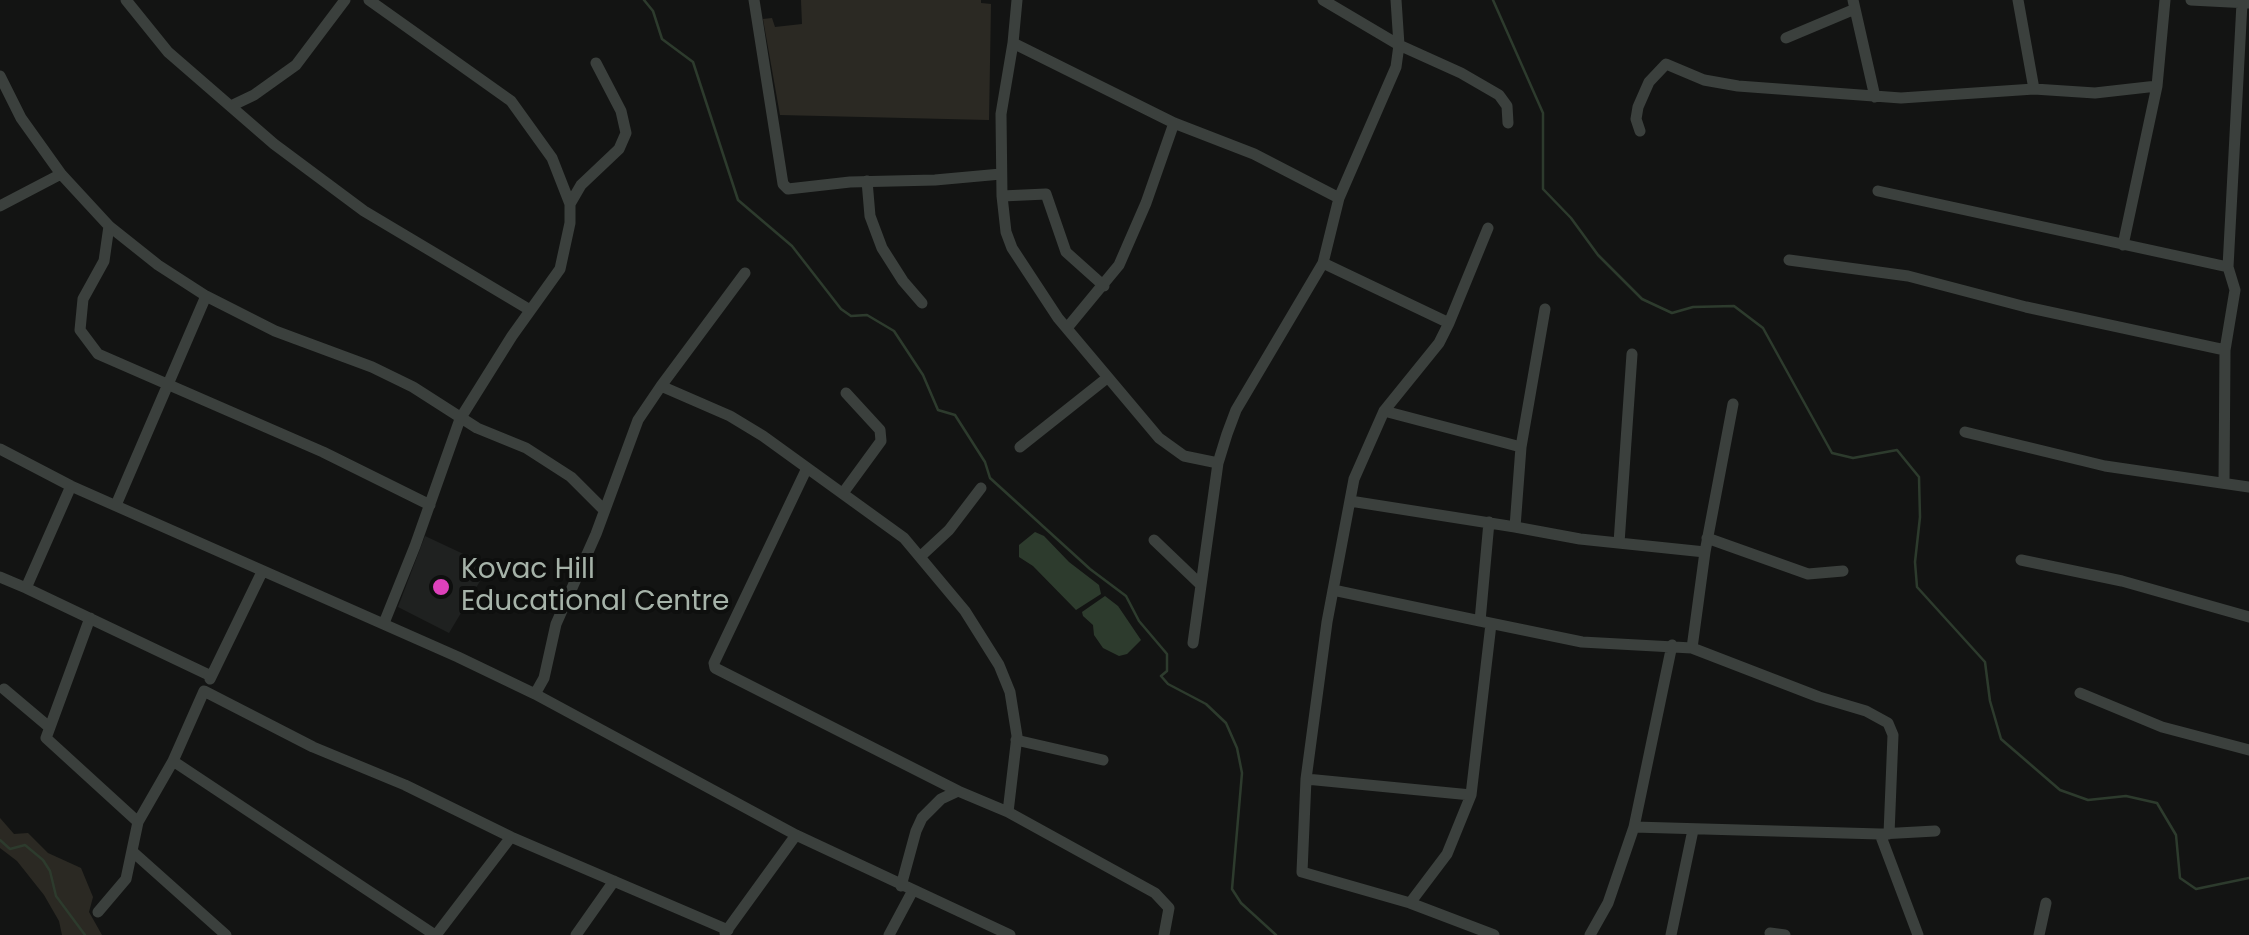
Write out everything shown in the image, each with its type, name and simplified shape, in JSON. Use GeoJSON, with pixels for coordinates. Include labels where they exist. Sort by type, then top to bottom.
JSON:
{"type":"FeatureCollection","features":[{"type":"Feature","properties":{"kind":"street"},"geometry":{"type":"LineString","coordinates":[[126,0],[168,52],[274,144],[364,211],[530,310]]}},
{"type":"Feature","properties":{"kind":"street"},"geometry":{"type":"LineString","coordinates":[[232,106],[254,96],[296,65],[345,0]]}},
{"type":"Feature","properties":{"kind":"street"},"geometry":{"type":"LineString","coordinates":[[754,0],[783,184],[794,191],[868,181],[1001,174]]}},
{"type":"Feature","properties":{"kind":"street"},"geometry":{"type":"LineString","coordinates":[[1017,0],[1014,44],[1001,114],[1002,196],[1012,248],[1067,328],[1175,451],[1218,463]]}},
{"type":"Feature","properties":{"kind":"street"},"geometry":{"type":"LineString","coordinates":[[1323,0],[1399,46],[1499,95],[1507,106],[1508,123]]}},
{"type":"Feature","properties":{"kind":"street"},"geometry":{"type":"LineString","coordinates":[[1193,643],[1218,463],[1236,410],[1323,262],[1339,198],[1388,90],[1399,46],[1396,0]]}},
{"type":"Feature","properties":{"kind":"street"},"geometry":{"type":"LineString","coordinates":[[2018,0],[2034,89]]}},
{"type":"Feature","properties":{"kind":"street"},"geometry":{"type":"LineString","coordinates":[[2124,246],[2158,86],[2165,0]]}},
{"type":"Feature","properties":{"kind":"street"},"geometry":{"type":"LineString","coordinates":[[2191,0],[2246,3],[2228,267],[2242,290],[2225,350],[2224,483]]}},
{"type":"Feature","properties":{"kind":"street"},"geometry":{"type":"LineString","coordinates":[[374,1],[511,101],[552,158],[570,204],[560,269],[460,419],[384,623]]}},
{"type":"Feature","properties":{"kind":"street"},"geometry":{"type":"LineString","coordinates":[[1786,38],[1854,5],[1875,96]]}},
{"type":"Feature","properties":{"kind":"street"},"geometry":{"type":"LineString","coordinates":[[1014,44],[1174,124],[1254,154],[1339,198]]}},
{"type":"Feature","properties":{"kind":"street"},"geometry":{"type":"LineString","coordinates":[[570,204],[581,185],[619,149],[626,133],[621,111],[596,62]]}},
{"type":"Feature","properties":{"kind":"street"},"geometry":{"type":"LineString","coordinates":[[1640,130],[1636,119],[1638,107],[1650,82],[1666,64],[1704,80],[1738,86],[1875,96],[1923,98],[2034,89],[2095,92],[2158,86]]}},
{"type":"Feature","properties":{"kind":"street"},"geometry":{"type":"LineString","coordinates":[[0,76],[21,118],[61,174],[109,226],[158,265],[206,296],[275,331],[386,374],[460,419],[548,460],[604,510]]}},
{"type":"Feature","properties":{"kind":"street"},"geometry":{"type":"LineString","coordinates":[[1067,328],[1104,286],[1133,236],[1174,124]]}},
{"type":"Feature","properties":{"kind":"street"},"geometry":{"type":"LineString","coordinates":[[0,206],[61,174]]}},
{"type":"Feature","properties":{"kind":"street"},"geometry":{"type":"LineString","coordinates":[[868,181],[870,216],[882,248],[922,303]]}},
{"type":"Feature","properties":{"kind":"street"},"geometry":{"type":"LineString","coordinates":[[1878,191],[2228,267]]}},
{"type":"Feature","properties":{"kind":"street"},"geometry":{"type":"LineString","coordinates":[[1002,196],[1046,194],[1066,252],[1104,286]]}},
{"type":"Feature","properties":{"kind":"street"},"geometry":{"type":"LineString","coordinates":[[109,226],[104,261],[83,298],[80,330],[98,354],[323,452],[430,505]]}},
{"type":"Feature","properties":{"kind":"street"},"geometry":{"type":"LineString","coordinates":[[1488,228],[1439,344],[1384,411],[1359,462],[1333,590],[1306,779],[1302,872],[1410,903],[1488,934]]}},
{"type":"Feature","properties":{"kind":"street"},"geometry":{"type":"LineString","coordinates":[[1789,260],[1908,276],[2061,316],[2225,350]]}},
{"type":"Feature","properties":{"kind":"street"},"geometry":{"type":"LineString","coordinates":[[1323,262],[1449,324]]}},
{"type":"Feature","properties":{"kind":"street"},"geometry":{"type":"LineString","coordinates":[[535,694],[544,678],[556,624],[638,420],[744,273]]}},
{"type":"Feature","properties":{"kind":"street"},"geometry":{"type":"LineString","coordinates":[[116,506],[206,296]]}},
{"type":"Feature","properties":{"kind":"street"},"geometry":{"type":"LineString","coordinates":[[1515,527],[1522,446],[1545,309]]}},
{"type":"Feature","properties":{"kind":"street"},"geometry":{"type":"LineString","coordinates":[[1619,543],[1632,354]]}},
{"type":"Feature","properties":{"kind":"street"},"geometry":{"type":"LineString","coordinates":[[1020,447],[1108,378]]}},
{"type":"Feature","properties":{"kind":"street"},"geometry":{"type":"LineString","coordinates":[[661,386],[730,416],[843,493],[904,538],[921,556],[965,611],[999,665],[1015,712],[1008,812]]}},
{"type":"Feature","properties":{"kind":"street"},"geometry":{"type":"LineString","coordinates":[[843,493],[881,441],[880,430],[846,393]]}},
{"type":"Feature","properties":{"kind":"street"},"geometry":{"type":"LineString","coordinates":[[1692,648],[1706,545],[1733,404]]}},
{"type":"Feature","properties":{"kind":"street"},"geometry":{"type":"LineString","coordinates":[[1384,411],[1522,446]]}},
{"type":"Feature","properties":{"kind":"street"},"geometry":{"type":"LineString","coordinates":[[1965,432],[2106,466],[2249,487]]}},
{"type":"Feature","properties":{"kind":"street"},"geometry":{"type":"LineString","coordinates":[[0,449],[71,486],[384,623],[535,694],[796,835],[1010,935]]}},
{"type":"Feature","properties":{"kind":"street"},"geometry":{"type":"LineString","coordinates":[[807,468],[714,668],[958,791],[1008,812],[1155,893],[1168,908],[1164,935]]}},
{"type":"Feature","properties":{"kind":"street"},"geometry":{"type":"LineString","coordinates":[[26,588],[71,486]]}},
{"type":"Feature","properties":{"kind":"street"},"geometry":{"type":"LineString","coordinates":[[921,556],[949,530],[981,488]]}},
{"type":"Feature","properties":{"kind":"street"},"geometry":{"type":"LineString","coordinates":[[1350,501],[1619,543],[1706,545],[1808,574],[1843,572]]}},
{"type":"Feature","properties":{"kind":"street"},"geometry":{"type":"LineString","coordinates":[[1410,903],[1447,854],[1471,795],[1489,522]]}},
{"type":"Feature","properties":{"kind":"street"},"geometry":{"type":"LineString","coordinates":[[1154,540],[1200,585]]}},
{"type":"Feature","properties":{"kind":"street"},"geometry":{"type":"LineString","coordinates":[[2021,560],[2122,582],[2249,617]]}},
{"type":"Feature","properties":{"kind":"street"},"geometry":{"type":"LineString","coordinates":[[98,912],[126,879],[138,822],[173,760],[262,572]]}},
{"type":"Feature","properties":{"kind":"street"},"geometry":{"type":"LineString","coordinates":[[0,578],[211,676]]}},
{"type":"Feature","properties":{"kind":"street"},"geometry":{"type":"LineString","coordinates":[[1333,590],[1582,642],[1692,648],[1878,716],[1888,722],[1893,735],[1884,834],[1918,935]]}},
{"type":"Feature","properties":{"kind":"street"},"geometry":{"type":"LineString","coordinates":[[90,618],[49,727],[48,742],[138,822]]}},
{"type":"Feature","properties":{"kind":"street"},"geometry":{"type":"LineString","coordinates":[[1590,935],[1608,902],[1634,828],[1672,645]]}},
{"type":"Feature","properties":{"kind":"street"},"geometry":{"type":"LineString","coordinates":[[4,689],[49,727]]}},
{"type":"Feature","properties":{"kind":"street"},"geometry":{"type":"LineString","coordinates":[[204,691],[312,747],[404,784],[511,837],[726,932],[796,835]]}},
{"type":"Feature","properties":{"kind":"street"},"geometry":{"type":"LineString","coordinates":[[2080,692],[2162,727],[2249,750]]}},
{"type":"Feature","properties":{"kind":"street"},"geometry":{"type":"LineString","coordinates":[[1016,740],[1102,760]]}},
{"type":"Feature","properties":{"kind":"street"},"geometry":{"type":"LineString","coordinates":[[173,760],[436,935],[511,837]]}},
{"type":"Feature","properties":{"kind":"street"},"geometry":{"type":"LineString","coordinates":[[1306,779],[1471,795]]}},
{"type":"Feature","properties":{"kind":"street"},"geometry":{"type":"LineString","coordinates":[[889,935],[907,889],[922,818],[932,806],[958,791]]}},
{"type":"Feature","properties":{"kind":"street"},"geometry":{"type":"LineString","coordinates":[[1634,828],[1884,834],[1935,830]]}},
{"type":"Feature","properties":{"kind":"street"},"geometry":{"type":"LineString","coordinates":[[1671,935],[1692,830]]}},
{"type":"Feature","properties":{"kind":"street"},"geometry":{"type":"LineString","coordinates":[[132,852],[226,935]]}},
{"type":"Feature","properties":{"kind":"street"},"geometry":{"type":"LineString","coordinates":[[576,935],[614,881]]}},
{"type":"Feature","properties":{"kind":"street"},"geometry":{"type":"LineString","coordinates":[[2039,935],[2046,904]]}},
{"type":"Feature","properties":{"kind":"street"},"geometry":{"type":"LineString","coordinates":[[1770,932],[1785,935]]}},
{"type":"Feature","properties":{"kind":"shaded area"},"geometry":{"type":"Polygon","coordinates":[[[801,0],[981,0],[991,4],[989,120],[780,115],[763,19],[772,18],[775,27],[802,24],[801,0]]]}},
{"type":"Feature","properties":{"kind":"shaded area"},"geometry":{"type":"Polygon","coordinates":[[[1035,532],[1099,585],[1101,594],[1076,610],[1019,557],[1019,545],[1035,532]]]}},
{"type":"Feature","properties":{"kind":"shaded area","name":"Kovac Hill Educational Centre"},"geometry":{"type":"Polygon","coordinates":[[[425,536],[489,566],[449,633],[398,607],[425,536]]]}},
{"type":"Feature","properties":{"kind":"shaded area"},"geometry":{"type":"Polygon","coordinates":[[[1105,596],[1118,606],[1141,640],[1127,654],[1119,656],[1103,648],[1094,635],[1093,625],[1083,616],[1082,612],[1105,596]]]}},
{"type":"Feature","properties":{"kind":"shaded area"},"geometry":{"type":"Polygon","coordinates":[[[0,818],[14,834],[28,833],[48,853],[81,868],[93,897],[89,912],[102,935],[62,935],[59,921],[44,895],[17,861],[0,848],[0,818]]]}},
{"type":"Feature","properties":{"kind":"waterway"},"geometry":{"type":"LineString","coordinates":[[644,0],[653,11],[662,39],[693,62],[738,200],[792,246],[841,309],[851,316],[867,315],[894,331],[923,375],[938,410],[955,415],[985,462],[990,478],[1090,569],[1126,596],[1139,621],[1167,654],[1167,671],[1161,676],[1168,684],[1206,704],[1226,723],[1242,773],[1232,889],[1241,903],[1276,935]]}},
{"type":"Feature","properties":{"kind":"waterway"},"geometry":{"type":"LineString","coordinates":[[1493,0],[1543,113],[1543,189],[1598,255],[1642,299],[1672,313],[1693,307],[1734,306],[1763,328],[1832,453],[1853,458],[1897,450],[1919,477],[1917,587],[1985,662],[1990,701],[2001,739],[2060,790],[2088,800],[2126,796],[2157,803],[2176,835],[2180,878],[2196,889],[2249,878]]}},
{"type":"Feature","properties":{"kind":"waterway"},"geometry":{"type":"LineString","coordinates":[[0,840],[10,849],[25,845],[43,860],[56,896],[85,935]]}},
{"type":"Feature","properties":{"kind":"place","name":"Kovac Hill Educational Centre"},"geometry":{"type":"Point","coordinates":[441,587]}}]}
